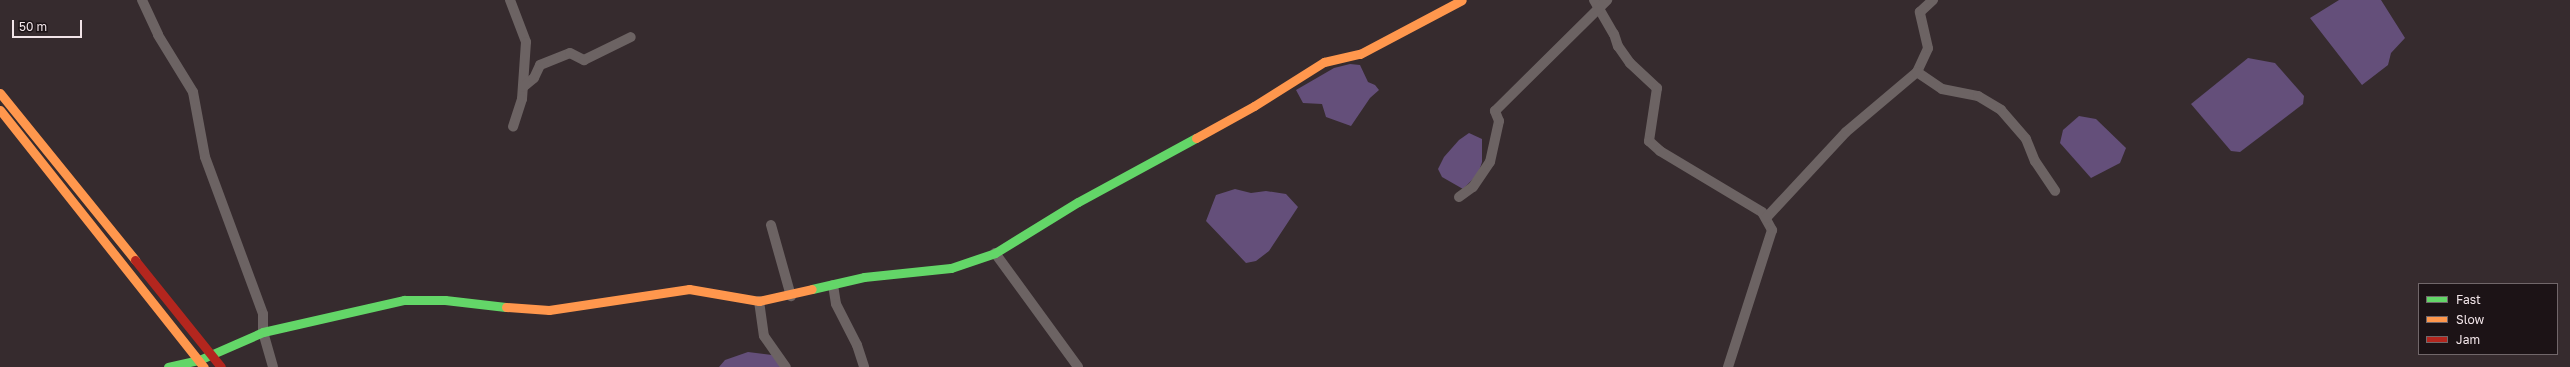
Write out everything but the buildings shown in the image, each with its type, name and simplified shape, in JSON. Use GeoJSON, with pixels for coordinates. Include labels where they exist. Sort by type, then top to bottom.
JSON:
{"type":"FeatureCollection","features":[{"type":"Feature","properties":{"kind":"main road"},"geometry":{"type":"LineString","coordinates":[[168,367],[202,363],[212,354],[263,332],[404,300],[453,300],[477,305],[549,310],[689,289],[759,301],[791,296],[864,277],[951,268],[995,253],[1078,202],[1254,106],[1324,62],[1360,54],[1462,0]]}},
{"type":"Feature","properties":{"kind":"main road"},"geometry":{"type":"LineString","coordinates":[[0,93],[221,367]]}},
{"type":"Feature","properties":{"kind":"main road"},"geometry":{"type":"LineString","coordinates":[[0,110],[202,363]]}},
{"type":"Feature","properties":{"kind":"street"},"geometry":{"type":"LineString","coordinates":[[142,0],[158,35],[192,92],[205,157],[263,314],[263,332],[273,367]]}},
{"type":"Feature","properties":{"kind":"street"},"geometry":{"type":"LineString","coordinates":[[510,0],[526,42],[522,100],[513,127]]}},
{"type":"Feature","properties":{"kind":"street"},"geometry":{"type":"LineString","coordinates":[[1459,197],[1473,187],[1490,162],[1498,121],[1495,111],[1596,4],[1607,0]]}},
{"type":"Feature","properties":{"kind":"street"},"geometry":{"type":"LineString","coordinates":[[1766,218],[1846,132],[1917,72],[1928,48],[1920,12],[1933,0]]}},
{"type":"Feature","properties":{"kind":"street"},"geometry":{"type":"LineString","coordinates":[[1596,4],[1614,34],[1618,46],[1630,63],[1657,88],[1649,141],[1660,151],[1762,212],[1772,230],[1728,367]]}},
{"type":"Feature","properties":{"kind":"street"},"geometry":{"type":"LineString","coordinates":[[523,87],[534,78],[540,65],[570,52],[584,60],[631,37]]}},
{"type":"Feature","properties":{"kind":"street"},"geometry":{"type":"LineString","coordinates":[[1917,72],[1942,89],[1978,96],[2001,110],[2026,139],[2035,161],[2055,191]]}},
{"type":"Feature","properties":{"kind":"street"},"geometry":{"type":"LineString","coordinates":[[771,226],[791,296]]}},
{"type":"Feature","properties":{"kind":"street"},"geometry":{"type":"LineString","coordinates":[[995,253],[1078,367]]}},
{"type":"Feature","properties":{"kind":"street"},"geometry":{"type":"LineString","coordinates":[[832,285],[836,304],[858,345],[864,367]]}},
{"type":"Feature","properties":{"kind":"street"},"geometry":{"type":"LineString","coordinates":[[759,301],[764,336],[786,367]]}},
{"type":"Feature","properties":{"kind":"shaded area"},"geometry":{"type":"Polygon","coordinates":[[[2339,0],[2381,0],[2405,38],[2391,53],[2388,65],[2362,85],[2310,18],[2339,0]]]}},
{"type":"Feature","properties":{"kind":"shaded area"},"geometry":{"type":"Polygon","coordinates":[[[2248,58],[2275,63],[2304,96],[2303,104],[2240,152],[2231,151],[2191,104],[2248,58]]]}},
{"type":"Feature","properties":{"kind":"shaded area"},"geometry":{"type":"Polygon","coordinates":[[[1350,64],[1360,65],[1368,82],[1375,85],[1379,90],[1370,98],[1351,126],[1326,117],[1322,104],[1303,103],[1296,90],[1334,68],[1350,64]]]}},
{"type":"Feature","properties":{"kind":"shaded area"},"geometry":{"type":"Polygon","coordinates":[[[2079,116],[2096,119],[2126,148],[2120,163],[2091,178],[2060,143],[2063,130],[2079,116]]]}},
{"type":"Feature","properties":{"kind":"shaded area"},"geometry":{"type":"Polygon","coordinates":[[[1469,133],[1482,139],[1482,162],[1478,174],[1463,189],[1442,177],[1438,169],[1444,157],[1459,140],[1469,133]]]}},
{"type":"Feature","properties":{"kind":"shaded area"},"geometry":{"type":"Polygon","coordinates":[[[1235,189],[1251,193],[1266,191],[1286,194],[1298,207],[1269,251],[1256,261],[1246,263],[1206,221],[1216,195],[1235,189]]]}},
{"type":"Feature","properties":{"kind":"shaded area"},"geometry":{"type":"Polygon","coordinates":[[[748,352],[772,355],[783,367],[719,367],[725,360],[748,352]]]}},
{"type":"Feature","properties":{"kind":"traffic: fast"},"geometry":{"type":"LineString","coordinates":[[812,289],[864,277],[951,268],[995,253],[1078,202],[1196,138]]}},
{"type":"Feature","properties":{"kind":"traffic: fast"},"geometry":{"type":"LineString","coordinates":[[168,367],[199,360],[263,332],[404,300],[445,300],[506,307]]}},
{"type":"Feature","properties":{"kind":"traffic: slow"},"geometry":{"type":"LineString","coordinates":[[1196,138],[1254,106],[1324,62],[1360,54],[1462,0]]}},
{"type":"Feature","properties":{"kind":"traffic: slow"},"geometry":{"type":"LineString","coordinates":[[0,93],[135,260]]}},
{"type":"Feature","properties":{"kind":"traffic: slow"},"geometry":{"type":"LineString","coordinates":[[0,110],[204,367]]}},
{"type":"Feature","properties":{"kind":"traffic: slow"},"geometry":{"type":"LineString","coordinates":[[506,307],[549,310],[689,289],[759,301],[812,289]]}},
{"type":"Feature","properties":{"kind":"traffic: jam"},"geometry":{"type":"LineString","coordinates":[[135,260],[221,367]]}}]}
